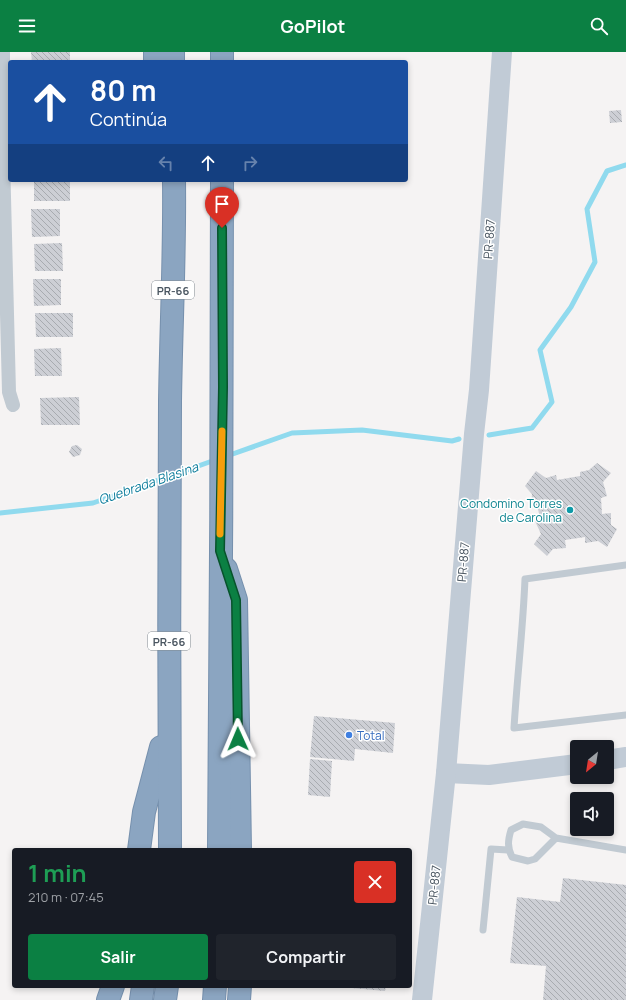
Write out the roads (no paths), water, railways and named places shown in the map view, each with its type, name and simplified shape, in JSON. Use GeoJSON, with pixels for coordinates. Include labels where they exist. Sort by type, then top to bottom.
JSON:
{"type":"FeatureCollection","features":[{"type":"Feature","properties":{"kind":"highway"},"geometry":{"type":"LineString","coordinates":[[168,182],[175,225]]}},
{"type":"Feature","properties":{"kind":"highway","name":"PR-66"},"geometry":{"type":"LineString","coordinates":[[170,848],[169,564],[170,401],[175,225],[174,182]]}},
{"type":"Feature","properties":{"kind":"highway"},"geometry":{"type":"LineString","coordinates":[[219,848],[220,551],[223,387],[222,182]]}},
{"type":"Feature","properties":{"kind":"highway"},"geometry":{"type":"LineString","coordinates":[[220,551],[236,600],[240,848]]}},
{"type":"Feature","properties":{"kind":"highway"},"geometry":{"type":"LineString","coordinates":[[139,848],[144,812],[169,718]]}},
{"type":"Feature","properties":{"kind":"highway"},"geometry":{"type":"LineString","coordinates":[[154,848],[169,718]]}},
{"type":"Feature","properties":{"kind":"highway"},"geometry":{"type":"LineString","coordinates":[[108,1000],[112,988]]}},
{"type":"Feature","properties":{"kind":"highway"},"geometry":{"type":"LineString","coordinates":[[141,1000],[143,988]]}},
{"type":"Feature","properties":{"kind":"highway"},"geometry":{"type":"LineString","coordinates":[[165,1000],[167,988]]}},
{"type":"Feature","properties":{"kind":"highway"},"geometry":{"type":"LineString","coordinates":[[214,1000],[215,988]]}},
{"type":"Feature","properties":{"kind":"highway"},"geometry":{"type":"LineString","coordinates":[[239,1000],[240,988]]}},
{"type":"Feature","properties":{"kind":"street"},"geometry":{"type":"LineString","coordinates":[[3,52],[2,158],[9,392],[13,405]]}},
{"type":"Feature","properties":{"kind":"street","name":"PR-887"},"geometry":{"type":"LineString","coordinates":[[422,1000],[446,773],[474,434],[479,390],[502,52]]}},
{"type":"Feature","properties":{"kind":"street"},"geometry":{"type":"LineString","coordinates":[[614,759],[626,757]]}},
{"type":"Feature","properties":{"kind":"street"},"geometry":{"type":"LineString","coordinates":[[446,773],[489,775],[570,765]]}},
{"type":"Feature","properties":{"kind":"lane"},"geometry":{"type":"LineString","coordinates":[[626,565],[525,579],[522,629],[516,680],[514,728],[626,714]]}},
{"type":"Feature","properties":{"kind":"lane"},"geometry":{"type":"LineString","coordinates":[[556,838],[535,859],[528,862],[512,857],[508,850],[508,840],[511,830],[523,824],[541,828],[556,838],[626,850]]}},
{"type":"Feature","properties":{"kind":"lane"},"geometry":{"type":"LineString","coordinates":[[483,930],[490,849],[508,850]]}},
{"type":"Feature","properties":{"kind":"waterway","name":"Quebrada Blasina"},"geometry":{"type":"LineString","coordinates":[[489,435],[532,428],[552,402],[540,350],[571,307],[595,262],[587,209],[607,171],[626,165]]}},
{"type":"Feature","properties":{"kind":"waterway","name":"Quebrada Blasina"},"geometry":{"type":"LineString","coordinates":[[227,456],[292,433],[362,430],[452,441],[459,439]]}},
{"type":"Feature","properties":{"kind":"waterway","name":"Quebrada Blasina"},"geometry":{"type":"LineString","coordinates":[[176,474],[215,460]]}},
{"type":"Feature","properties":{"kind":"waterway","name":"Quebrada Blasina"},"geometry":{"type":"LineString","coordinates":[[0,513],[93,503],[164,478]]}},
{"type":"Feature","properties":{"kind":"place","name":"Condomino Torres de Carolina"},"geometry":{"type":"Point","coordinates":[570,510]}},
{"type":"Feature","properties":{"kind":"place","name":"Total"},"geometry":{"type":"Point","coordinates":[349,735]}}]}
